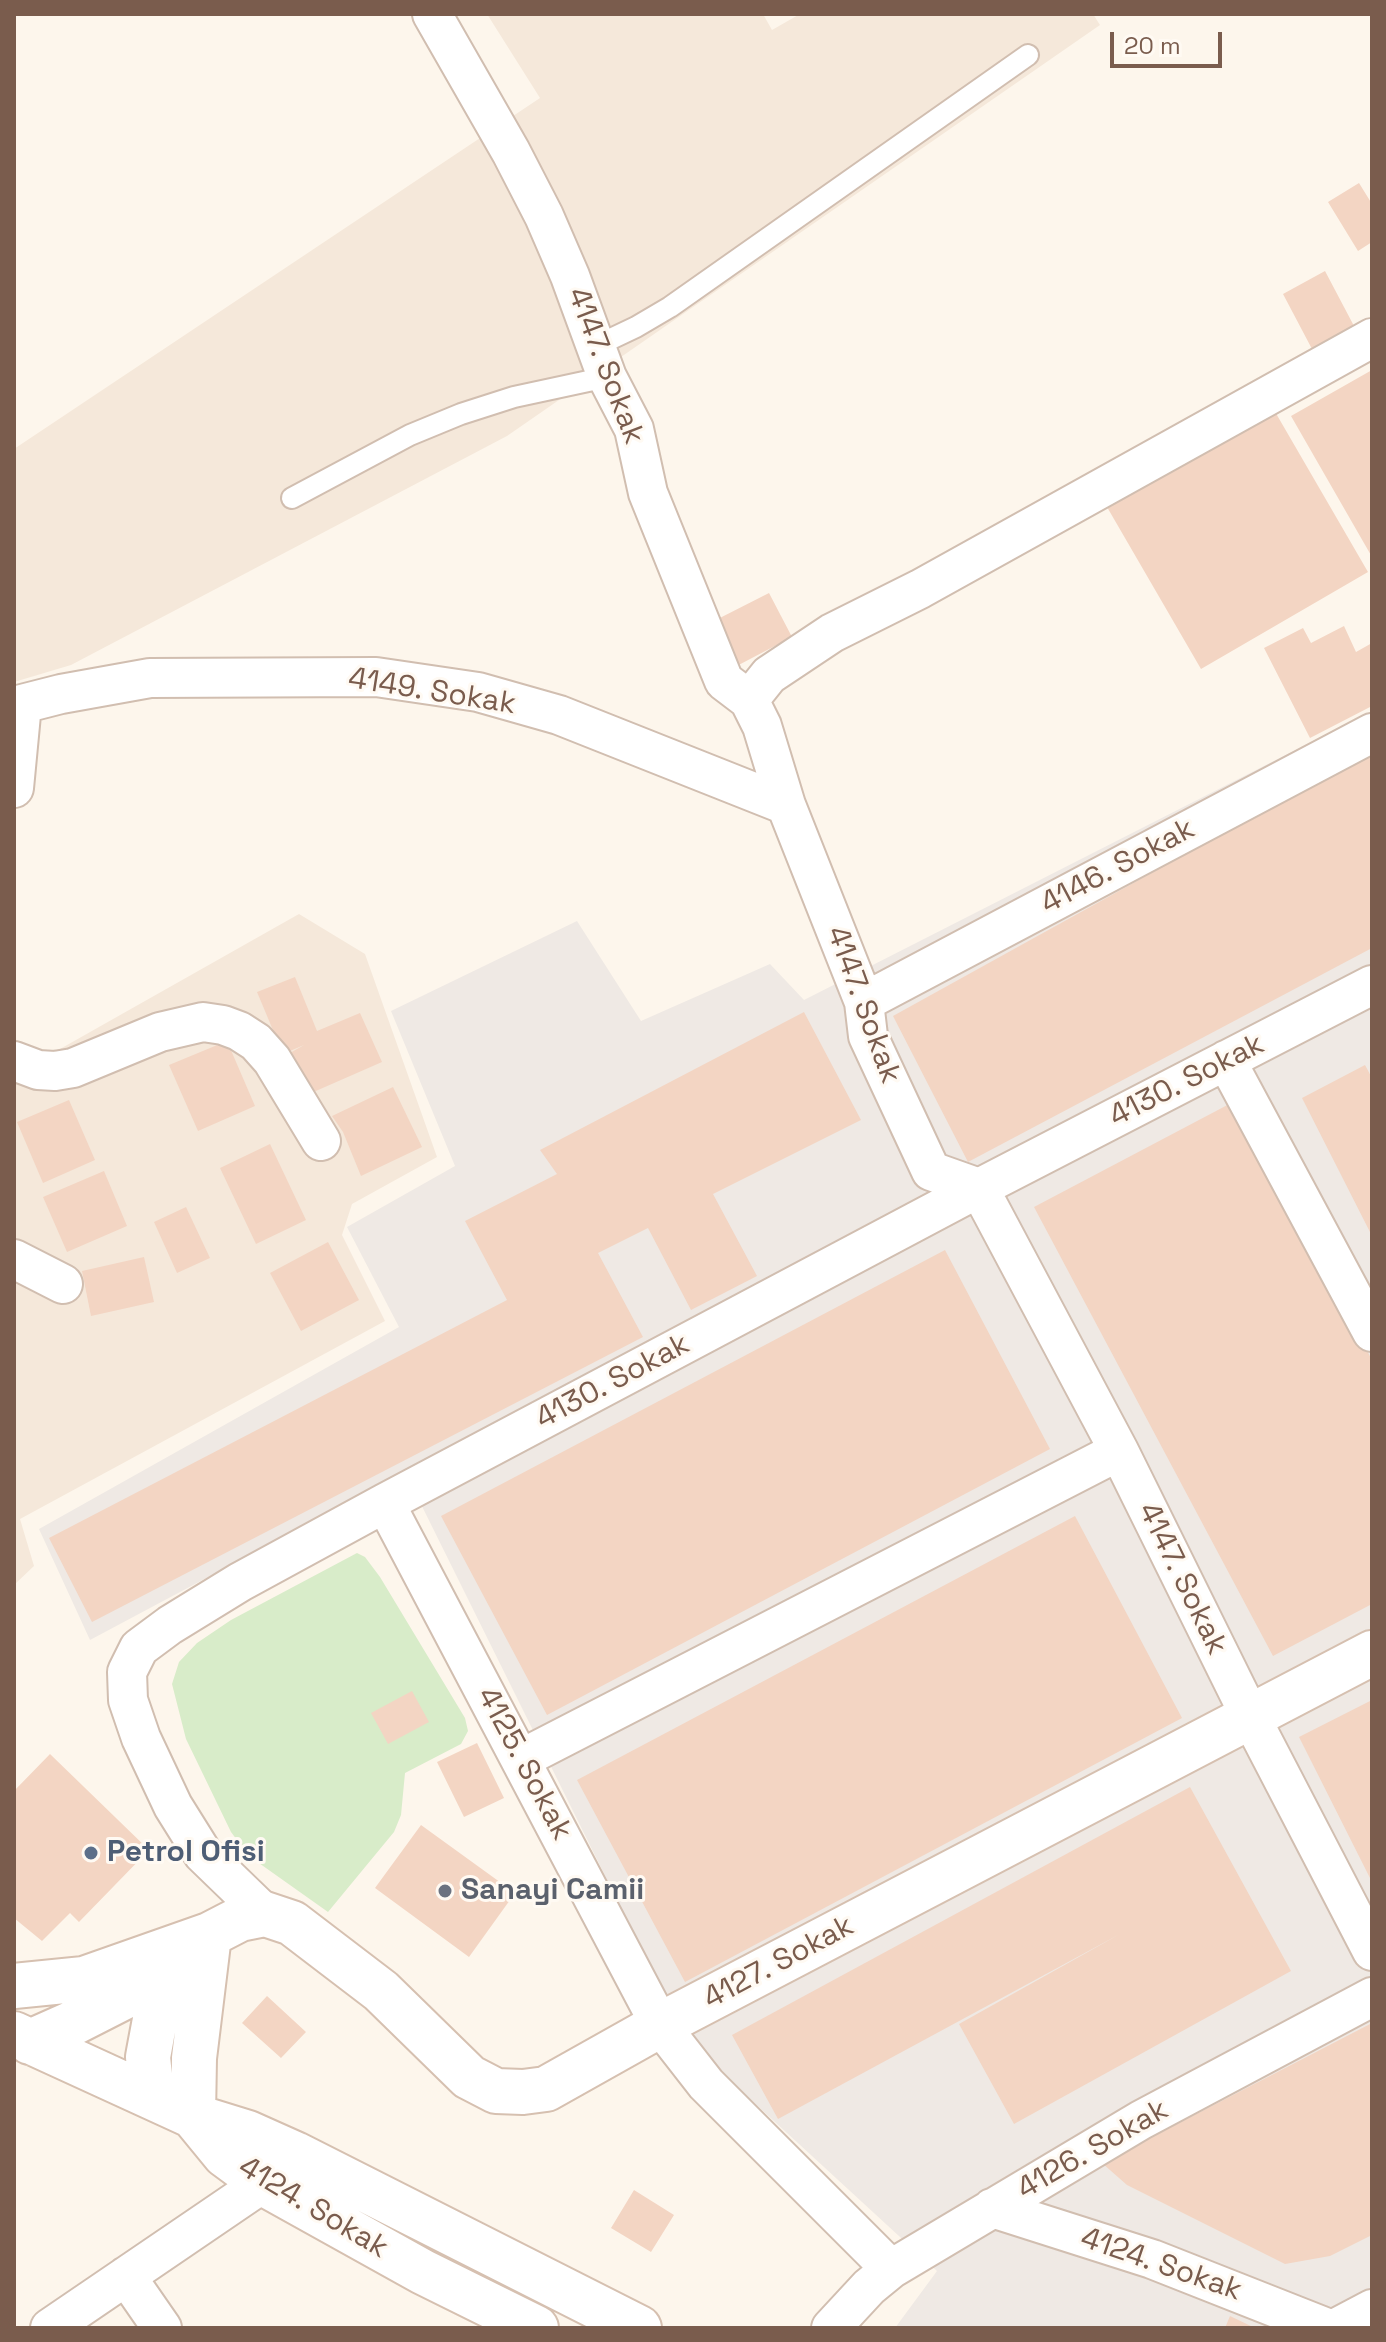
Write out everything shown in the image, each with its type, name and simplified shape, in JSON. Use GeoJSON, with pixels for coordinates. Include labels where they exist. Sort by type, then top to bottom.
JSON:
{"type":"FeatureCollection","features":[{"type":"Feature","properties":{"kind":"street","name":"4147. Sokak"},"geometry":{"type":"LineString","coordinates":[[432,14],[544,216],[570,276],[601,361],[634,429],[648,493],[724,681],[749,700],[762,726],[786,805],[864,1002],[868,1036],[931,1171],[979,1188],[1119,1451],[1250,1716],[1372,1951]]}},
{"type":"Feature","properties":{"kind":"street"},"geometry":{"type":"LineString","coordinates":[[749,700],[769,675],[832,633],[920,589],[1372,338]]}},
{"type":"Feature","properties":{"kind":"street","name":"4149. Sokak"},"geometry":{"type":"LineString","coordinates":[[18,705],[150,678],[376,677],[478,692],[559,715],[786,805]]}},
{"type":"Feature","properties":{"kind":"street"},"geometry":{"type":"LineString","coordinates":[[14,788],[18,705]]}},
{"type":"Feature","properties":{"kind":"street","name":"4146. Sokak"},"geometry":{"type":"LineString","coordinates":[[864,1002],[1372,733]]}},
{"type":"Feature","properties":{"kind":"street","name":"4130. Sokak"},"geometry":{"type":"LineString","coordinates":[[265,1914],[203,1854],[173,1806],[141,1738],[128,1700],[127,1672],[139,1648],[240,1582],[385,1503],[979,1188],[1372,985]]}},
{"type":"Feature","properties":{"kind":"street"},"geometry":{"type":"LineString","coordinates":[[14,1061],[38,1070],[73,1068],[160,1032],[203,1022],[223,1025],[256,1042],[272,1060],[321,1141]]}},
{"type":"Feature","properties":{"kind":"street"},"geometry":{"type":"LineString","coordinates":[[1226,1060],[1372,1332]]}},
{"type":"Feature","properties":{"kind":"street"},"geometry":{"type":"LineString","coordinates":[[14,1259],[63,1284]]}},
{"type":"Feature","properties":{"kind":"street"},"geometry":{"type":"LineString","coordinates":[[521,1759],[1119,1451]]}},
{"type":"Feature","properties":{"kind":"street","name":"4125. Sokak"},"geometry":{"type":"LineString","coordinates":[[385,1503],[660,2025],[706,2084],[891,2269]]}},
{"type":"Feature","properties":{"kind":"street","name":"4127. Sokak"},"geometry":{"type":"LineString","coordinates":[[265,1914],[292,1923],[381,1991],[469,2077],[496,2091],[546,2089],[660,2025],[1372,1653]]}},
{"type":"Feature","properties":{"kind":"street"},"geometry":{"type":"LineString","coordinates":[[14,1986],[84,1979],[209,1935],[240,1919],[265,1914]]}},
{"type":"Feature","properties":{"kind":"street"},"geometry":{"type":"LineString","coordinates":[[22,2038],[75,2022],[126,1996],[209,1935]]}},
{"type":"Feature","properties":{"kind":"street"},"geometry":{"type":"LineString","coordinates":[[152,2097],[148,2057],[156,2014],[209,1935]]}},
{"type":"Feature","properties":{"kind":"street"},"geometry":{"type":"LineString","coordinates":[[209,1935],[194,2058],[193,2116],[248,2133],[295,2154],[639,2328]]}},
{"type":"Feature","properties":{"kind":"street","name":"4126. Sokak"},"geometry":{"type":"LineString","coordinates":[[831,2328],[869,2287],[891,2269],[1141,2120],[1372,1997]]}},
{"type":"Feature","properties":{"kind":"street","name":"4124. Sokak"},"geometry":{"type":"LineString","coordinates":[[22,2038],[193,2116],[225,2155],[263,2183],[423,2272],[536,2328]]}},
{"type":"Feature","properties":{"kind":"street"},"geometry":{"type":"LineString","coordinates":[[50,2328],[263,2183]]}},
{"type":"Feature","properties":{"kind":"street","name":"4124. Sokak"},"geometry":{"type":"LineString","coordinates":[[992,2208],[1152,2259],[1327,2328]]}},
{"type":"Feature","properties":{"kind":"street"},"geometry":{"type":"LineString","coordinates":[[126,2276],[162,2328]]}},
{"type":"Feature","properties":{"kind":"street"},"geometry":{"type":"LineString","coordinates":[[1336,2328],[1372,2309]]}},
{"type":"Feature","properties":{"kind":"lane"},"geometry":{"type":"LineString","coordinates":[[292,498],[410,435],[601,361],[636,327],[689,294],[1028,55]]}},
{"type":"Feature","properties":{"kind":"shaded area"},"geometry":{"type":"Polygon","coordinates":[[[487,14],[763,14],[772,30],[800,14],[1093,14],[1100,25],[507,436],[71,665],[14,682],[14,449],[540,98],[487,14]]]}},
{"type":"Feature","properties":{"kind":"shaded area"},"geometry":{"type":"Polygon","coordinates":[[[1372,711],[1372,2328],[895,2328],[937,2271],[687,2041],[405,1472],[90,1640],[39,1529],[399,1327],[347,1227],[455,1166],[391,1011],[577,921],[641,1021],[770,964],[804,1000],[1372,711]]]}},
{"type":"Feature","properties":{"kind":"shaded area"},"geometry":{"type":"Polygon","coordinates":[[[299,914],[365,954],[437,1157],[352,1204],[342,1235],[385,1321],[20,1519],[34,1566],[14,1585],[14,1075],[299,914]]]}},
{"type":"Feature","properties":{"kind":"green space"},"geometry":{"type":"Polygon","coordinates":[[[357,1553],[365,1557],[380,1577],[465,1718],[468,1731],[461,1744],[405,1773],[401,1815],[394,1832],[328,1912],[249,1856],[231,1832],[186,1739],[172,1684],[179,1662],[197,1643],[231,1620],[357,1553]]]}},
{"type":"Feature","properties":{"kind":"building"},"geometry":{"type":"Polygon","coordinates":[[[1359,183],[1372,204],[1372,242],[1358,251],[1328,202],[1359,183]]]}},
{"type":"Feature","properties":{"kind":"building"},"geometry":{"type":"Polygon","coordinates":[[[1325,271],[1354,326],[1312,349],[1283,294],[1325,271]]]}},
{"type":"Feature","properties":{"kind":"building"},"geometry":{"type":"Polygon","coordinates":[[[1372,370],[1372,557],[1291,416],[1372,370]]]}},
{"type":"Feature","properties":{"kind":"building"},"geometry":{"type":"Polygon","coordinates":[[[1274,410],[1368,572],[1201,669],[1107,507],[1274,410]]]}},
{"type":"Feature","properties":{"kind":"building"},"geometry":{"type":"Polygon","coordinates":[[[769,593],[792,637],[731,669],[708,624],[769,593]]]}},
{"type":"Feature","properties":{"kind":"building"},"geometry":{"type":"Polygon","coordinates":[[[1344,626],[1356,652],[1372,643],[1372,706],[1310,738],[1264,648],[1303,628],[1311,643],[1344,626]]]}},
{"type":"Feature","properties":{"kind":"building"},"geometry":{"type":"Polygon","coordinates":[[[1372,751],[1372,948],[968,1162],[893,1016],[1372,751]]]}},
{"type":"Feature","properties":{"kind":"building"},"geometry":{"type":"Polygon","coordinates":[[[295,977],[317,1031],[360,1013],[382,1062],[309,1094],[290,1053],[304,1045],[283,1054],[257,992],[295,977]]]}},
{"type":"Feature","properties":{"kind":"building"},"geometry":{"type":"Polygon","coordinates":[[[804,1012],[861,1120],[713,1194],[757,1276],[691,1310],[648,1228],[598,1253],[643,1337],[92,1622],[49,1538],[507,1300],[465,1221],[557,1174],[540,1150],[804,1012]]]}},
{"type":"Feature","properties":{"kind":"building"},"geometry":{"type":"Polygon","coordinates":[[[227,1041],[255,1106],[198,1131],[169,1065],[227,1041]]]}},
{"type":"Feature","properties":{"kind":"building"},"geometry":{"type":"Polygon","coordinates":[[[1365,1065],[1372,1078],[1372,1236],[1302,1098],[1365,1065]]]}},
{"type":"Feature","properties":{"kind":"building"},"geometry":{"type":"Polygon","coordinates":[[[393,1087],[422,1147],[361,1176],[343,1132],[332,1116],[393,1087]]]}},
{"type":"Feature","properties":{"kind":"building"},"geometry":{"type":"Polygon","coordinates":[[[69,1100],[95,1160],[43,1183],[17,1122],[69,1100]]]}},
{"type":"Feature","properties":{"kind":"building"},"geometry":{"type":"Polygon","coordinates":[[[1235,1101],[1372,1360],[1372,1604],[1273,1656],[1034,1207],[1235,1101]]]}},
{"type":"Feature","properties":{"kind":"building"},"geometry":{"type":"Polygon","coordinates":[[[270,1144],[306,1220],[256,1244],[220,1168],[270,1144]]]}},
{"type":"Feature","properties":{"kind":"building"},"geometry":{"type":"Polygon","coordinates":[[[104,1171],[127,1226],[67,1252],[43,1197],[104,1171]]]}},
{"type":"Feature","properties":{"kind":"building"},"geometry":{"type":"Polygon","coordinates":[[[186,1207],[210,1258],[177,1273],[154,1222],[186,1207]]]}},
{"type":"Feature","properties":{"kind":"building"},"geometry":{"type":"Polygon","coordinates":[[[328,1242],[359,1300],[301,1331],[270,1273],[328,1242]]]}},
{"type":"Feature","properties":{"kind":"building"},"geometry":{"type":"Polygon","coordinates":[[[945,1250],[1050,1449],[547,1715],[441,1516],[945,1250]]]}},
{"type":"Feature","properties":{"kind":"building"},"geometry":{"type":"Polygon","coordinates":[[[144,1257],[154,1302],[91,1316],[82,1271],[144,1257]]]}},
{"type":"Feature","properties":{"kind":"building"},"geometry":{"type":"Polygon","coordinates":[[[1075,1516],[1182,1718],[685,1982],[577,1780],[1075,1516]]]}},
{"type":"Feature","properties":{"kind":"building"},"geometry":{"type":"Polygon","coordinates":[[[412,1691],[429,1722],[388,1744],[371,1713],[412,1691]]]}},
{"type":"Feature","properties":{"kind":"building"},"geometry":{"type":"Polygon","coordinates":[[[1372,1700],[1372,1882],[1299,1737],[1372,1700]]]}},
{"type":"Feature","properties":{"kind":"building"},"geometry":{"type":"Polygon","coordinates":[[[477,1743],[504,1798],[464,1817],[437,1762],[477,1743]]]}},
{"type":"Feature","properties":{"kind":"building"},"geometry":{"type":"Polygon","coordinates":[[[50,1754],[149,1850],[79,1922],[70,1913],[42,1941],[14,1918],[14,1791],[50,1754]]]}},
{"type":"Feature","properties":{"kind":"building"},"geometry":{"type":"Polygon","coordinates":[[[1190,1787],[1291,1971],[1014,2124],[959,2024],[1120,1934],[778,2119],[732,2035],[1190,1787]]]}},
{"type":"Feature","properties":{"kind":"building","name":"Sanayi Camii"},"geometry":{"type":"Polygon","coordinates":[[[421,1825],[515,1893],[469,1957],[375,1888],[421,1825]]]}},
{"type":"Feature","properties":{"kind":"building"},"geometry":{"type":"Polygon","coordinates":[[[267,1996],[306,2032],[281,2058],[242,2023],[267,1996]]]}},
{"type":"Feature","properties":{"kind":"building"},"geometry":{"type":"Polygon","coordinates":[[[1372,2023],[1372,2235],[1330,2256],[1285,2264],[1127,2185],[1102,2163],[1372,2023]]]}},
{"type":"Feature","properties":{"kind":"building"},"geometry":{"type":"Polygon","coordinates":[[[634,2190],[674,2215],[651,2252],[611,2228],[634,2190]]]}},
{"type":"Feature","properties":{"kind":"building"},"geometry":{"type":"Polygon","coordinates":[[[1230,2316],[1255,2328],[1225,2328],[1230,2316]]]}},
{"type":"Feature","properties":{"kind":"place","name":"Petrol Ofisi"},"geometry":{"type":"Point","coordinates":[91,1853]}},
{"type":"Feature","properties":{"kind":"place","name":"Sanayi Camii"},"geometry":{"type":"Point","coordinates":[445,1891]}}]}
